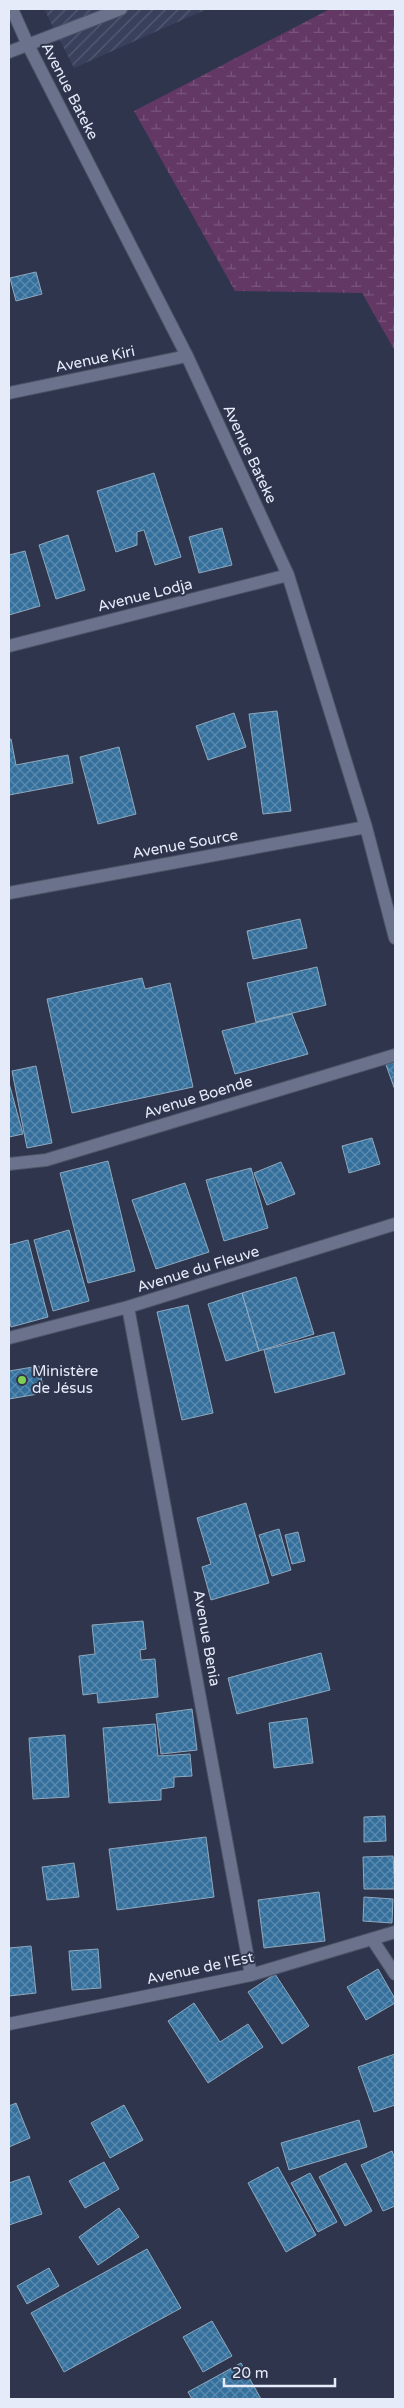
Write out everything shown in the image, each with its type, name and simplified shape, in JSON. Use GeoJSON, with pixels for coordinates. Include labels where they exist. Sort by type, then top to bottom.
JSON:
{"type":"FeatureCollection","features":[{"type":"Feature","properties":{"kind":"street","name":"Avenue Bateke"},"geometry":{"type":"LineString","coordinates":[[12,9],[28,45],[187,356],[288,575],[366,827],[395,938]]}},
{"type":"Feature","properties":{"kind":"street"},"geometry":{"type":"LineString","coordinates":[[9,52],[122,9]]}},
{"type":"Feature","properties":{"kind":"street","name":"Avenue Kiri"},"geometry":{"type":"LineString","coordinates":[[9,394],[187,356]]}},
{"type":"Feature","properties":{"kind":"street","name":"Avenue Lodja"},"geometry":{"type":"LineString","coordinates":[[9,646],[288,575]]}},
{"type":"Feature","properties":{"kind":"street","name":"Avenue Source"},"geometry":{"type":"LineString","coordinates":[[9,893],[366,827]]}},
{"type":"Feature","properties":{"kind":"street","name":"Avenue Boende"},"geometry":{"type":"LineString","coordinates":[[9,1164],[46,1160],[395,1055]]}},
{"type":"Feature","properties":{"kind":"street","name":"Avenue du Fleuve"},"geometry":{"type":"LineString","coordinates":[[9,1338],[128,1307],[395,1224]]}},
{"type":"Feature","properties":{"kind":"street","name":"Avenue Benia"},"geometry":{"type":"LineString","coordinates":[[128,1307],[252,1975]]}},
{"type":"Feature","properties":{"kind":"street","name":"Avenue de l'Est"},"geometry":{"type":"LineString","coordinates":[[9,2024],[252,1975],[395,1932]]}},
{"type":"Feature","properties":{"kind":"street"},"geometry":{"type":"LineString","coordinates":[[372,1939],[395,1974]]}},
{"type":"Feature","properties":{"kind":"shaded area"},"geometry":{"type":"Polygon","coordinates":[[[44,9],[207,9],[74,68],[44,9]]]}},
{"type":"Feature","properties":{"kind":"green space"},"geometry":{"type":"Polygon","coordinates":[[[330,9],[395,9],[395,351],[362,293],[235,291],[134,111],[330,9]]]}},
{"type":"Feature","properties":{"kind":"building"},"geometry":{"type":"Polygon","coordinates":[[[36,272],[42,294],[16,301],[10,278],[36,272]]]}},
{"type":"Feature","properties":{"kind":"building"},"geometry":{"type":"Polygon","coordinates":[[[154,473],[181,557],[155,565],[144,530],[137,532],[137,545],[116,552],[97,491],[154,473]]]}},
{"type":"Feature","properties":{"kind":"building"},"geometry":{"type":"Polygon","coordinates":[[[222,528],[232,565],[199,573],[189,537],[222,528]]]}},
{"type":"Feature","properties":{"kind":"building"},"geometry":{"type":"Polygon","coordinates":[[[68,535],[85,590],[56,599],[39,545],[68,535]]]}},
{"type":"Feature","properties":{"kind":"building"},"geometry":{"type":"Polygon","coordinates":[[[25,551],[40,606],[9,615],[9,555],[25,551]]]}},
{"type":"Feature","properties":{"kind":"building"},"geometry":{"type":"Polygon","coordinates":[[[277,711],[291,811],[263,814],[249,714],[277,711]]]}},
{"type":"Feature","properties":{"kind":"building"},"geometry":{"type":"Polygon","coordinates":[[[234,713],[246,747],[208,760],[196,726],[234,713]]]}},
{"type":"Feature","properties":{"kind":"building"},"geometry":{"type":"Polygon","coordinates":[[[9,739],[11,739],[16,765],[68,755],[73,783],[9,795],[9,739]]]}},
{"type":"Feature","properties":{"kind":"building"},"geometry":{"type":"Polygon","coordinates":[[[119,747],[136,814],[98,824],[80,757],[119,747]]]}},
{"type":"Feature","properties":{"kind":"building"},"geometry":{"type":"Polygon","coordinates":[[[300,919],[307,948],[253,959],[247,931],[300,919]]]}},
{"type":"Feature","properties":{"kind":"building"},"geometry":{"type":"Polygon","coordinates":[[[317,967],[326,1005],[256,1022],[247,983],[317,967]]]}},
{"type":"Feature","properties":{"kind":"building"},"geometry":{"type":"Polygon","coordinates":[[[142,978],[145,989],[170,983],[193,1087],[72,1113],[47,999],[142,978]]]}},
{"type":"Feature","properties":{"kind":"building"},"geometry":{"type":"Polygon","coordinates":[[[292,1014],[308,1054],[235,1074],[222,1031],[292,1014]]]}},
{"type":"Feature","properties":{"kind":"building"},"geometry":{"type":"Polygon","coordinates":[[[395,1061],[395,1090],[386,1065],[395,1061]]]}},
{"type":"Feature","properties":{"kind":"building"},"geometry":{"type":"Polygon","coordinates":[[[36,1066],[52,1143],[27,1148],[12,1071],[36,1066]]]}},
{"type":"Feature","properties":{"kind":"building"},"geometry":{"type":"Polygon","coordinates":[[[9,1083],[23,1134],[9,1137],[9,1083]]]}},
{"type":"Feature","properties":{"kind":"building"},"geometry":{"type":"Polygon","coordinates":[[[372,1138],[380,1164],[349,1173],[342,1146],[372,1138]]]}},
{"type":"Feature","properties":{"kind":"building"},"geometry":{"type":"Polygon","coordinates":[[[108,1161],[135,1271],[88,1283],[60,1173],[108,1161]]]}},
{"type":"Feature","properties":{"kind":"building"},"geometry":{"type":"Polygon","coordinates":[[[281,1162],[295,1194],[267,1205],[254,1173],[281,1162]]]}},
{"type":"Feature","properties":{"kind":"building"},"geometry":{"type":"Polygon","coordinates":[[[251,1168],[268,1228],[224,1241],[206,1180],[251,1168]]]}},
{"type":"Feature","properties":{"kind":"building"},"geometry":{"type":"Polygon","coordinates":[[[185,1183],[209,1252],[156,1269],[132,1200],[185,1183]]]}},
{"type":"Feature","properties":{"kind":"building"},"geometry":{"type":"Polygon","coordinates":[[[69,1230],[89,1301],[53,1311],[34,1240],[69,1230]]]}},
{"type":"Feature","properties":{"kind":"building"},"geometry":{"type":"Polygon","coordinates":[[[28,1240],[48,1317],[11,1327],[9,1317],[9,1245],[28,1240]]]}},
{"type":"Feature","properties":{"kind":"building"},"geometry":{"type":"Polygon","coordinates":[[[296,1277],[314,1334],[259,1351],[242,1293],[296,1277]]]}},
{"type":"Feature","properties":{"kind":"building"},"geometry":{"type":"Polygon","coordinates":[[[242,1293],[259,1351],[226,1361],[208,1304],[242,1293]]]}},
{"type":"Feature","properties":{"kind":"building"},"geometry":{"type":"Polygon","coordinates":[[[188,1305],[213,1413],[182,1420],[157,1312],[188,1305]]]}},
{"type":"Feature","properties":{"kind":"building"},"geometry":{"type":"Polygon","coordinates":[[[334,1332],[345,1374],[275,1393],[264,1350],[334,1332]]]}},
{"type":"Feature","properties":{"kind":"building"},"geometry":{"type":"Polygon","coordinates":[[[39,1366],[44,1393],[9,1399],[9,1371],[39,1366]]]}},
{"type":"Feature","properties":{"kind":"building"},"geometry":{"type":"Polygon","coordinates":[[[246,1503],[269,1583],[211,1600],[202,1567],[211,1564],[197,1518],[246,1503]]]}},
{"type":"Feature","properties":{"kind":"building"},"geometry":{"type":"Polygon","coordinates":[[[279,1529],[291,1570],[272,1576],[259,1535],[279,1529]]]}},
{"type":"Feature","properties":{"kind":"building"},"geometry":{"type":"Polygon","coordinates":[[[298,1532],[305,1561],[292,1564],[285,1535],[298,1532]]]}},
{"type":"Feature","properties":{"kind":"building"},"geometry":{"type":"Polygon","coordinates":[[[143,1621],[146,1649],[140,1650],[141,1660],[155,1659],[158,1697],[98,1703],[97,1693],[83,1695],[79,1656],[95,1654],[92,1625],[143,1621]]]}},
{"type":"Feature","properties":{"kind":"building"},"geometry":{"type":"Polygon","coordinates":[[[321,1653],[330,1690],[237,1714],[228,1678],[321,1653]]]}},
{"type":"Feature","properties":{"kind":"building"},"geometry":{"type":"Polygon","coordinates":[[[192,1709],[197,1750],[161,1754],[156,1714],[192,1709]]]}},
{"type":"Feature","properties":{"kind":"building"},"geometry":{"type":"Polygon","coordinates":[[[307,1718],[313,1763],[274,1768],[269,1723],[307,1718]]]}},
{"type":"Feature","properties":{"kind":"building"},"geometry":{"type":"Polygon","coordinates":[[[155,1724],[158,1756],[190,1754],[192,1776],[174,1777],[174,1787],[161,1789],[161,1800],[109,1803],[103,1728],[155,1724]]]}},
{"type":"Feature","properties":{"kind":"building"},"geometry":{"type":"Polygon","coordinates":[[[65,1735],[69,1797],[33,1799],[29,1738],[65,1735]]]}},
{"type":"Feature","properties":{"kind":"building"},"geometry":{"type":"Polygon","coordinates":[[[385,1816],[386,1841],[364,1842],[364,1817],[385,1816]]]}},
{"type":"Feature","properties":{"kind":"building"},"geometry":{"type":"Polygon","coordinates":[[[206,1837],[214,1897],[117,1910],[109,1849],[206,1837]]]}},
{"type":"Feature","properties":{"kind":"building"},"geometry":{"type":"Polygon","coordinates":[[[393,1856],[395,1889],[364,1889],[363,1857],[393,1856]]]}},
{"type":"Feature","properties":{"kind":"building"},"geometry":{"type":"Polygon","coordinates":[[[74,1863],[79,1897],[47,1900],[42,1867],[74,1863]]]}},
{"type":"Feature","properties":{"kind":"building"},"geometry":{"type":"Polygon","coordinates":[[[319,1892],[325,1941],[264,1948],[258,1900],[319,1892]]]}},
{"type":"Feature","properties":{"kind":"building"},"geometry":{"type":"Polygon","coordinates":[[[364,1897],[393,1899],[392,1923],[363,1921],[364,1897]]]}},
{"type":"Feature","properties":{"kind":"building"},"geometry":{"type":"Polygon","coordinates":[[[31,1946],[36,1993],[9,1996],[9,1948],[31,1946]]]}},
{"type":"Feature","properties":{"kind":"building"},"geometry":{"type":"Polygon","coordinates":[[[98,1949],[101,1988],[72,1990],[69,1951],[98,1949]]]}},
{"type":"Feature","properties":{"kind":"building"},"geometry":{"type":"Polygon","coordinates":[[[378,1969],[395,1999],[395,2003],[366,2020],[347,1987],[378,1969]]]}},
{"type":"Feature","properties":{"kind":"building"},"geometry":{"type":"Polygon","coordinates":[[[275,1974],[309,2026],[282,2044],[248,1992],[275,1974]]]}},
{"type":"Feature","properties":{"kind":"building"},"geometry":{"type":"Polygon","coordinates":[[[194,2003],[220,2042],[248,2024],[263,2047],[208,2083],[168,2021],[194,2003]]]}},
{"type":"Feature","properties":{"kind":"building"},"geometry":{"type":"Polygon","coordinates":[[[395,2054],[395,2105],[374,2112],[358,2067],[395,2054]]]}},
{"type":"Feature","properties":{"kind":"building"},"geometry":{"type":"Polygon","coordinates":[[[16,2103],[30,2138],[9,2147],[9,2106],[16,2103]]]}},
{"type":"Feature","properties":{"kind":"building"},"geometry":{"type":"Polygon","coordinates":[[[124,2105],[143,2140],[110,2158],[91,2123],[124,2105]]]}},
{"type":"Feature","properties":{"kind":"building"},"geometry":{"type":"Polygon","coordinates":[[[359,2120],[367,2147],[289,2170],[281,2143],[359,2120]]]}},
{"type":"Feature","properties":{"kind":"building"},"geometry":{"type":"Polygon","coordinates":[[[392,2151],[395,2159],[395,2206],[383,2211],[361,2165],[392,2151]]]}},
{"type":"Feature","properties":{"kind":"building"},"geometry":{"type":"Polygon","coordinates":[[[104,2162],[119,2189],[85,2208],[69,2181],[104,2162]]]}},
{"type":"Feature","properties":{"kind":"building"},"geometry":{"type":"Polygon","coordinates":[[[346,2163],[372,2211],[345,2226],[319,2177],[346,2163]]]}},
{"type":"Feature","properties":{"kind":"building"},"geometry":{"type":"Polygon","coordinates":[[[278,2167],[316,2235],[286,2252],[248,2183],[278,2167]]]}},
{"type":"Feature","properties":{"kind":"building"},"geometry":{"type":"Polygon","coordinates":[[[310,2173],[337,2222],[318,2232],[291,2183],[310,2173]]]}},
{"type":"Feature","properties":{"kind":"building"},"geometry":{"type":"Polygon","coordinates":[[[29,2176],[42,2214],[9,2225],[9,2183],[29,2176]]]}},
{"type":"Feature","properties":{"kind":"building"},"geometry":{"type":"Polygon","coordinates":[[[119,2208],[139,2237],[98,2265],[79,2237],[119,2208]]]}},
{"type":"Feature","properties":{"kind":"building"},"geometry":{"type":"Polygon","coordinates":[[[147,2249],[181,2308],[64,2372],[31,2313],[147,2249]]]}},
{"type":"Feature","properties":{"kind":"building"},"geometry":{"type":"Polygon","coordinates":[[[49,2268],[59,2286],[27,2304],[17,2286],[49,2268]]]}},
{"type":"Feature","properties":{"kind":"building"},"geometry":{"type":"Polygon","coordinates":[[[212,2321],[232,2356],[203,2372],[183,2337],[212,2321]]]}},
{"type":"Feature","properties":{"kind":"building"},"geometry":{"type":"Polygon","coordinates":[[[241,2363],[261,2399],[192,2399],[188,2392],[241,2363]]]}},
{"type":"Feature","properties":{"kind":"place","name":"Ministère de Jésus"},"geometry":{"type":"Point","coordinates":[22,1380]}}]}
